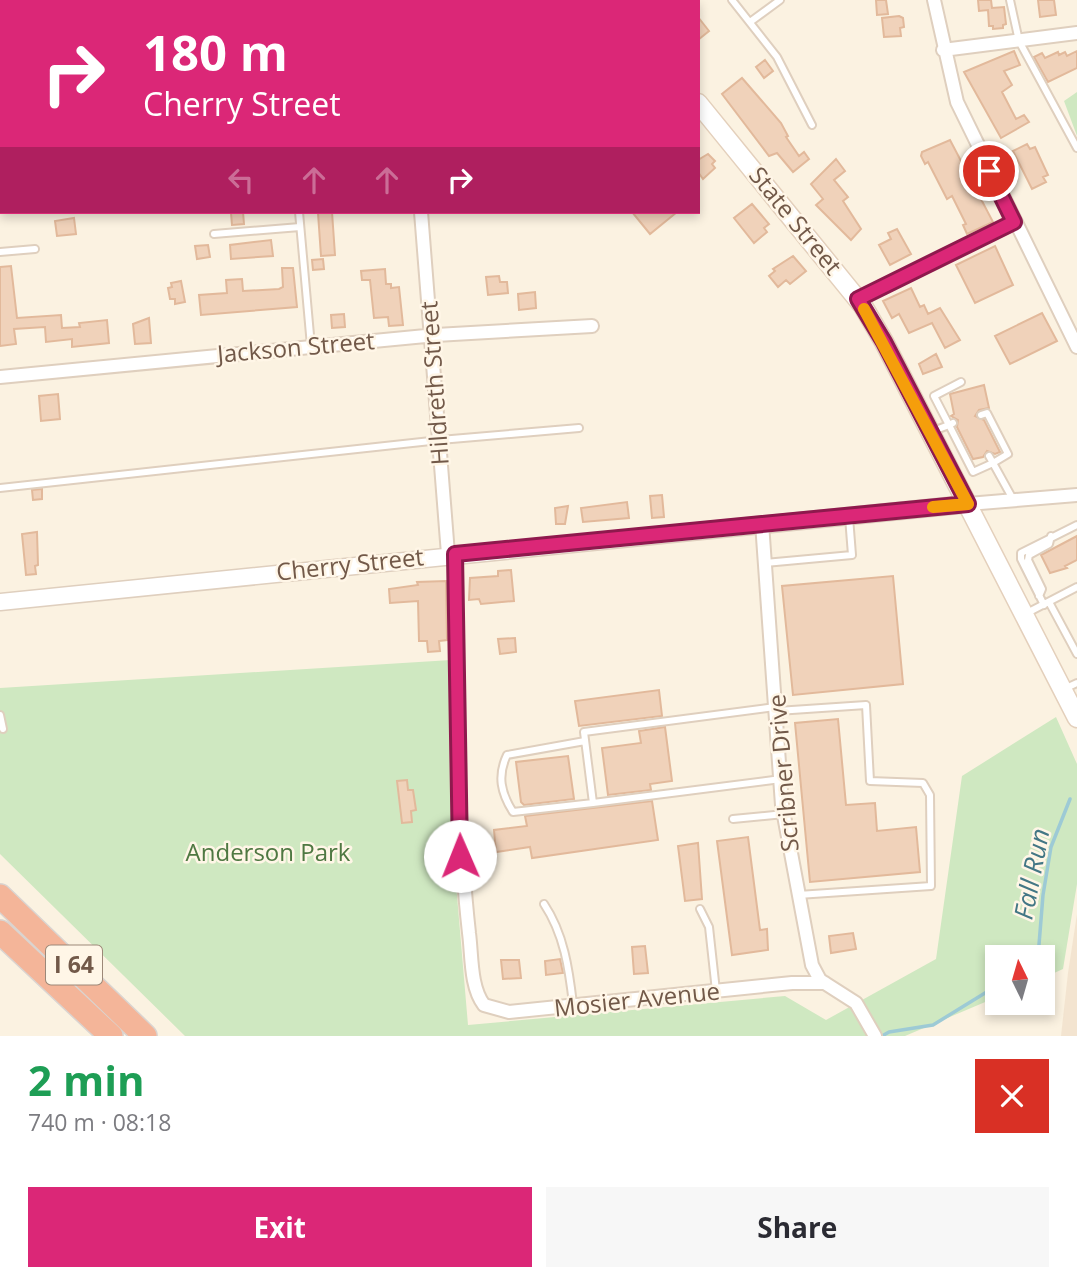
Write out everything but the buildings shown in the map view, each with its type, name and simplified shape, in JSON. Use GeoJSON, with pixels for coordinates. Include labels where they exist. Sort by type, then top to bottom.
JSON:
{"type":"FeatureCollection","features":[{"type":"Feature","properties":{"kind":"highway","name":"I 64"},"geometry":{"type":"LineString","coordinates":[[0,896],[145,1036]]}},
{"type":"Feature","properties":{"kind":"highway","name":"I 64"},"geometry":{"type":"LineString","coordinates":[[0,932],[111,1036]]}},
{"type":"Feature","properties":{"kind":"main road","name":"State Street"},"geometry":{"type":"LineString","coordinates":[[700,105],[858,299],[931,431],[1025,614],[1070,686],[1077,718]]}},
{"type":"Feature","properties":{"kind":"street"},"geometry":{"type":"LineString","coordinates":[[934,0],[943,50],[957,102],[1077,347]]}},
{"type":"Feature","properties":{"kind":"street"},"geometry":{"type":"LineString","coordinates":[[943,50],[1077,33]]}},
{"type":"Feature","properties":{"kind":"street","name":"Hildreth Street"},"geometry":{"type":"LineString","coordinates":[[421,214],[452,554],[460,856],[474,974]]}},
{"type":"Feature","properties":{"kind":"street"},"geometry":{"type":"LineString","coordinates":[[858,299],[1014,222]]}},
{"type":"Feature","properties":{"kind":"street","name":"Jackson Street"},"geometry":{"type":"LineString","coordinates":[[0,377],[432,335],[592,326]]}},
{"type":"Feature","properties":{"kind":"street","name":"Cherry Street"},"geometry":{"type":"LineString","coordinates":[[0,602],[762,523],[1077,495]]}},
{"type":"Feature","properties":{"kind":"street","name":"Scribner Drive"},"geometry":{"type":"LineString","coordinates":[[762,523],[784,814],[812,965],[825,983]]}},
{"type":"Feature","properties":{"kind":"street","name":"Mosier Avenue"},"geometry":{"type":"LineString","coordinates":[[474,974],[481,1001],[493,1010],[509,1012],[825,983]]}},
{"type":"Feature","properties":{"kind":"street"},"geometry":{"type":"LineString","coordinates":[[825,983],[856,1003],[872,1030]]}},
{"type":"Feature","properties":{"kind":"lane"},"geometry":{"type":"LineString","coordinates":[[732,0],[777,57],[812,125]]}},
{"type":"Feature","properties":{"kind":"lane"},"geometry":{"type":"LineString","coordinates":[[750,22],[780,0]]}},
{"type":"Feature","properties":{"kind":"lane"},"geometry":{"type":"LineString","coordinates":[[1010,0],[1019,41],[1077,148]]}},
{"type":"Feature","properties":{"kind":"lane"},"geometry":{"type":"LineString","coordinates":[[299,214],[311,346]]}},
{"type":"Feature","properties":{"kind":"lane"},"geometry":{"type":"LineString","coordinates":[[214,234],[300,227]]}},
{"type":"Feature","properties":{"kind":"lane"},"geometry":{"type":"LineString","coordinates":[[0,252],[35,249]]}},
{"type":"Feature","properties":{"kind":"lane"},"geometry":{"type":"LineString","coordinates":[[961,382],[934,396],[951,424],[973,472]]}},
{"type":"Feature","properties":{"kind":"lane"},"geometry":{"type":"LineString","coordinates":[[955,478],[1008,454],[987,413],[981,415]]}},
{"type":"Feature","properties":{"kind":"lane"},"geometry":{"type":"LineString","coordinates":[[931,431],[951,424]]}},
{"type":"Feature","properties":{"kind":"lane"},"geometry":{"type":"LineString","coordinates":[[0,488],[440,440],[579,428]]}},
{"type":"Feature","properties":{"kind":"lane"},"geometry":{"type":"LineString","coordinates":[[989,456],[1014,500]]}},
{"type":"Feature","properties":{"kind":"lane"},"geometry":{"type":"LineString","coordinates":[[765,563],[852,555],[849,515]]}},
{"type":"Feature","properties":{"kind":"lane"},"geometry":{"type":"LineString","coordinates":[[1077,525],[1021,553],[1021,559],[1039,596],[1077,654]]}},
{"type":"Feature","properties":{"kind":"lane"},"geometry":{"type":"LineString","coordinates":[[1025,614],[1077,587]]}},
{"type":"Feature","properties":{"kind":"lane"},"geometry":{"type":"LineString","coordinates":[[593,803],[584,732],[777,709],[866,705],[870,781],[923,783],[930,795],[931,886],[799,895]]}},
{"type":"Feature","properties":{"kind":"lane"},"geometry":{"type":"LineString","coordinates":[[0,715],[3,729]]}},
{"type":"Feature","properties":{"kind":"lane"},"geometry":{"type":"LineString","coordinates":[[585,741],[507,755],[500,769],[503,797],[513,812],[781,779]]}},
{"type":"Feature","properties":{"kind":"lane"},"geometry":{"type":"LineString","coordinates":[[733,819],[784,814]]}},
{"type":"Feature","properties":{"kind":"lane"},"geometry":{"type":"LineString","coordinates":[[544,904],[557,923],[569,968],[574,1007]]}},
{"type":"Feature","properties":{"kind":"lane"},"geometry":{"type":"LineString","coordinates":[[700,909],[709,927],[716,991]]}},
{"type":"Feature","properties":{"kind":"shaded area"},"geometry":{"type":"Polygon","coordinates":[[[1077,914],[1077,1036],[1061,1036],[1068,973],[1077,914]]]}},
{"type":"Feature","properties":{"kind":"green space"},"geometry":{"type":"Polygon","coordinates":[[[1077,92],[1077,136],[1064,101],[1077,92]]]}},
{"type":"Feature","properties":{"kind":"green space","name":"Anderson Park"},"geometry":{"type":"Polygon","coordinates":[[[451,660],[451,825],[468,1025],[785,996],[826,1020],[936,959],[962,776],[1056,717],[1077,764],[1077,884],[1063,969],[1055,973],[1055,945],[985,945],[985,1002],[905,1036],[185,1036],[0,854],[0,688],[451,660]]]}},
{"type":"Feature","properties":{"kind":"waterway","name":"Fall Run"},"geometry":{"type":"LineString","coordinates":[[1039,945],[1051,847],[1070,799]]}},
{"type":"Feature","properties":{"kind":"waterway","name":"Fall Run"},"geometry":{"type":"LineString","coordinates":[[882,1036],[889,1032],[933,1025],[985,993]]}},
{"type":"Feature","properties":{"kind":"slow traffic"},"geometry":{"type":"LineString","coordinates":[[864,309],[884,342],[968,504],[933,507]]}},
{"type":"Feature","properties":{"kind":"route"},"geometry":{"type":"LineString","coordinates":[[460,856],[455,554],[968,504],[884,342],[858,299],[1014,222],[989,171]]}}]}
